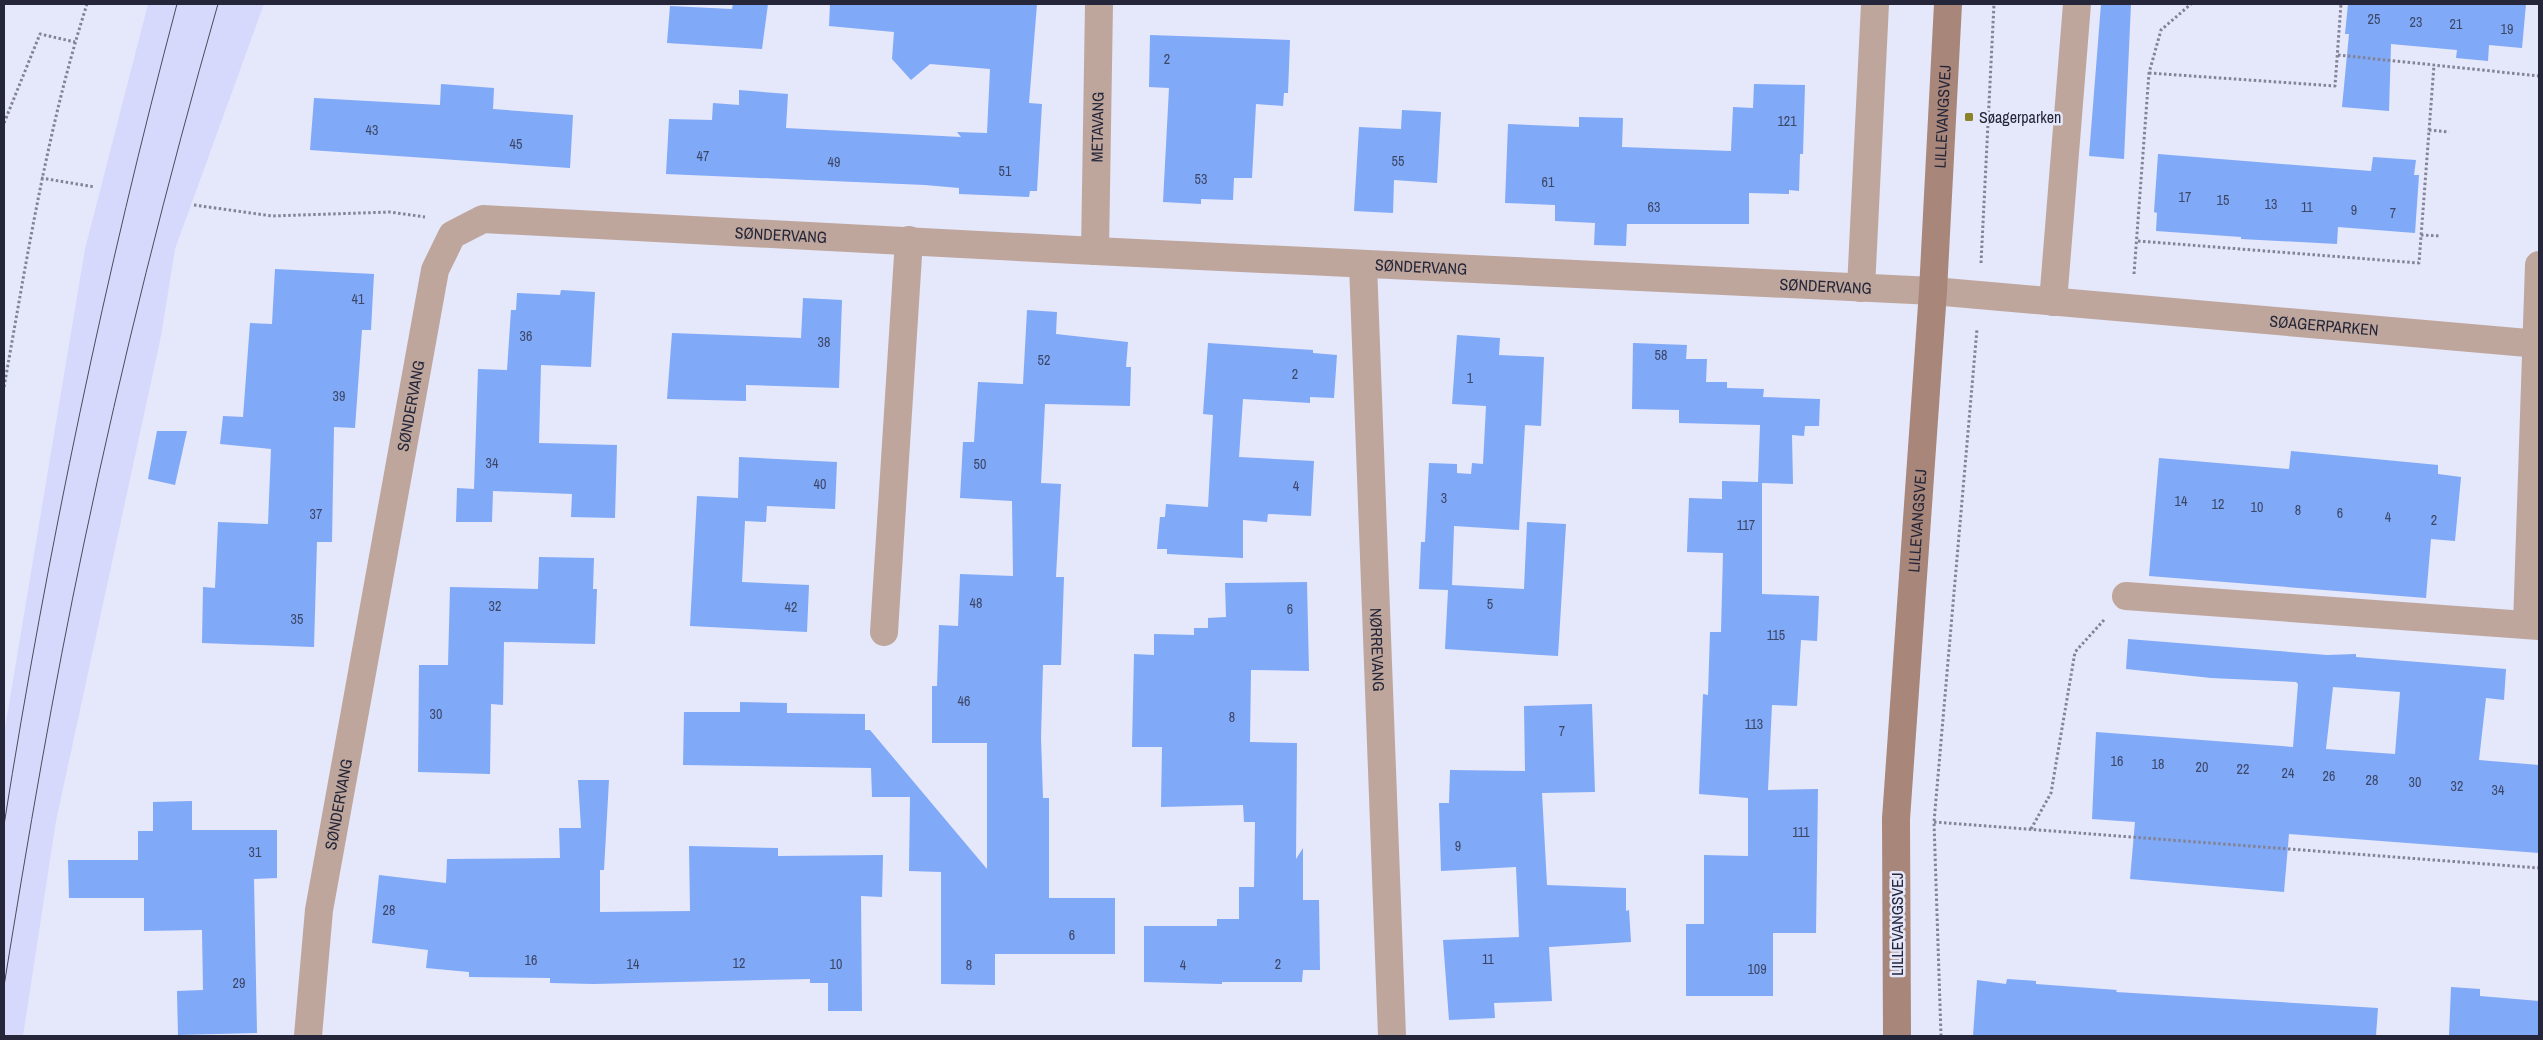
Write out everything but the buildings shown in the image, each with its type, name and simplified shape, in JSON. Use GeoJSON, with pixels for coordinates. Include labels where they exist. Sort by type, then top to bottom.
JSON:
{"type":"FeatureCollection","features":[{"type":"Feature","properties":{"kind":"street","name":"METAVANG"},"geometry":{"type":"LineString","coordinates":[[1095,251],[1099,4]]}},
{"type":"Feature","properties":{"kind":"street"},"geometry":{"type":"LineString","coordinates":[[1861,288],[1875,4]]}},
{"type":"Feature","properties":{"kind":"street","name":"LILLEVANGSVEJ"},"geometry":{"type":"LineString","coordinates":[[1898,1036],[1896,819],[1934,291],[1948,4]]}},
{"type":"Feature","properties":{"kind":"street"},"geometry":{"type":"LineString","coordinates":[[2054,302],[2077,4]]}},
{"type":"Feature","properties":{"kind":"street","name":"SØNDERVANG"},"geometry":{"type":"LineString","coordinates":[[308,1036],[320,900],[435,270],[452,234],[482,219],[1095,251],[1934,291]]}},
{"type":"Feature","properties":{"kind":"street"},"geometry":{"type":"LineString","coordinates":[[884,632],[909,240]]}},
{"type":"Feature","properties":{"kind":"street","name":"NØRREVANG"},"geometry":{"type":"LineString","coordinates":[[1363,264],[1392,1036]]}},
{"type":"Feature","properties":{"kind":"street"},"geometry":{"type":"LineString","coordinates":[[2126,596],[2533,626],[2539,265]]}},
{"type":"Feature","properties":{"kind":"street","name":"SØAGERPARKEN"},"geometry":{"type":"LineString","coordinates":[[1934,291],[2129,310],[2537,343]]}},
{"type":"Feature","properties":{"kind":"path"},"geometry":{"type":"LineString","coordinates":[[4,387],[41,178],[75,42],[87,4]]}},
{"type":"Feature","properties":{"kind":"path"},"geometry":{"type":"LineString","coordinates":[[1941,1036],[1934,822],[1980,296],[1994,4]]}},
{"type":"Feature","properties":{"kind":"path"},"geometry":{"type":"LineString","coordinates":[[2129,310],[2138,241],[2149,73],[2160,30],[2191,4]]}},
{"type":"Feature","properties":{"kind":"path"},"geometry":{"type":"LineString","coordinates":[[2149,73],[2335,86],[2341,4]]}},
{"type":"Feature","properties":{"kind":"path"},"geometry":{"type":"LineString","coordinates":[[4,123],[40,34],[75,42]]}},
{"type":"Feature","properties":{"kind":"path"},"geometry":{"type":"LineString","coordinates":[[2338,55],[2539,76]]}},
{"type":"Feature","properties":{"kind":"path"},"geometry":{"type":"LineString","coordinates":[[2138,241],[2419,263],[2434,65]]}},
{"type":"Feature","properties":{"kind":"path"},"geometry":{"type":"LineString","coordinates":[[2429,130],[2449,132]]}},
{"type":"Feature","properties":{"kind":"path"},"geometry":{"type":"LineString","coordinates":[[41,178],[95,186]]}},
{"type":"Feature","properties":{"kind":"path"},"geometry":{"type":"LineString","coordinates":[[194,205],[272,216],[390,212],[433,218],[452,234]]}},
{"type":"Feature","properties":{"kind":"path"},"geometry":{"type":"LineString","coordinates":[[2421,234],[2441,236]]}},
{"type":"Feature","properties":{"kind":"path"},"geometry":{"type":"LineString","coordinates":[[2031,829],[2051,793],[2076,652],[2126,596]]}},
{"type":"Feature","properties":{"kind":"path"},"geometry":{"type":"LineString","coordinates":[[1934,822],[2539,868]]}},
{"type":"Feature","properties":{"kind":"shaded area"},"geometry":{"type":"Polygon","coordinates":[[[148,4],[264,4],[175,249],[161,336],[56,821],[23,1036],[4,1036],[4,734],[85,249],[148,4]]]}},
{"type":"Feature","properties":{"kind":"tram line"},"geometry":{"type":"LineString","coordinates":[[4,825],[39,618],[80,412],[126,208],[177,4]]}},
{"type":"Feature","properties":{"kind":"tram line"},"geometry":{"type":"LineString","coordinates":[[4,986],[51,709],[99,475],[146,272],[218,4]]}},
{"type":"Feature","properties":{"kind":"place","name":"Søagerparken"},"geometry":{"type":"Point","coordinates":[1969,117]}}]}
